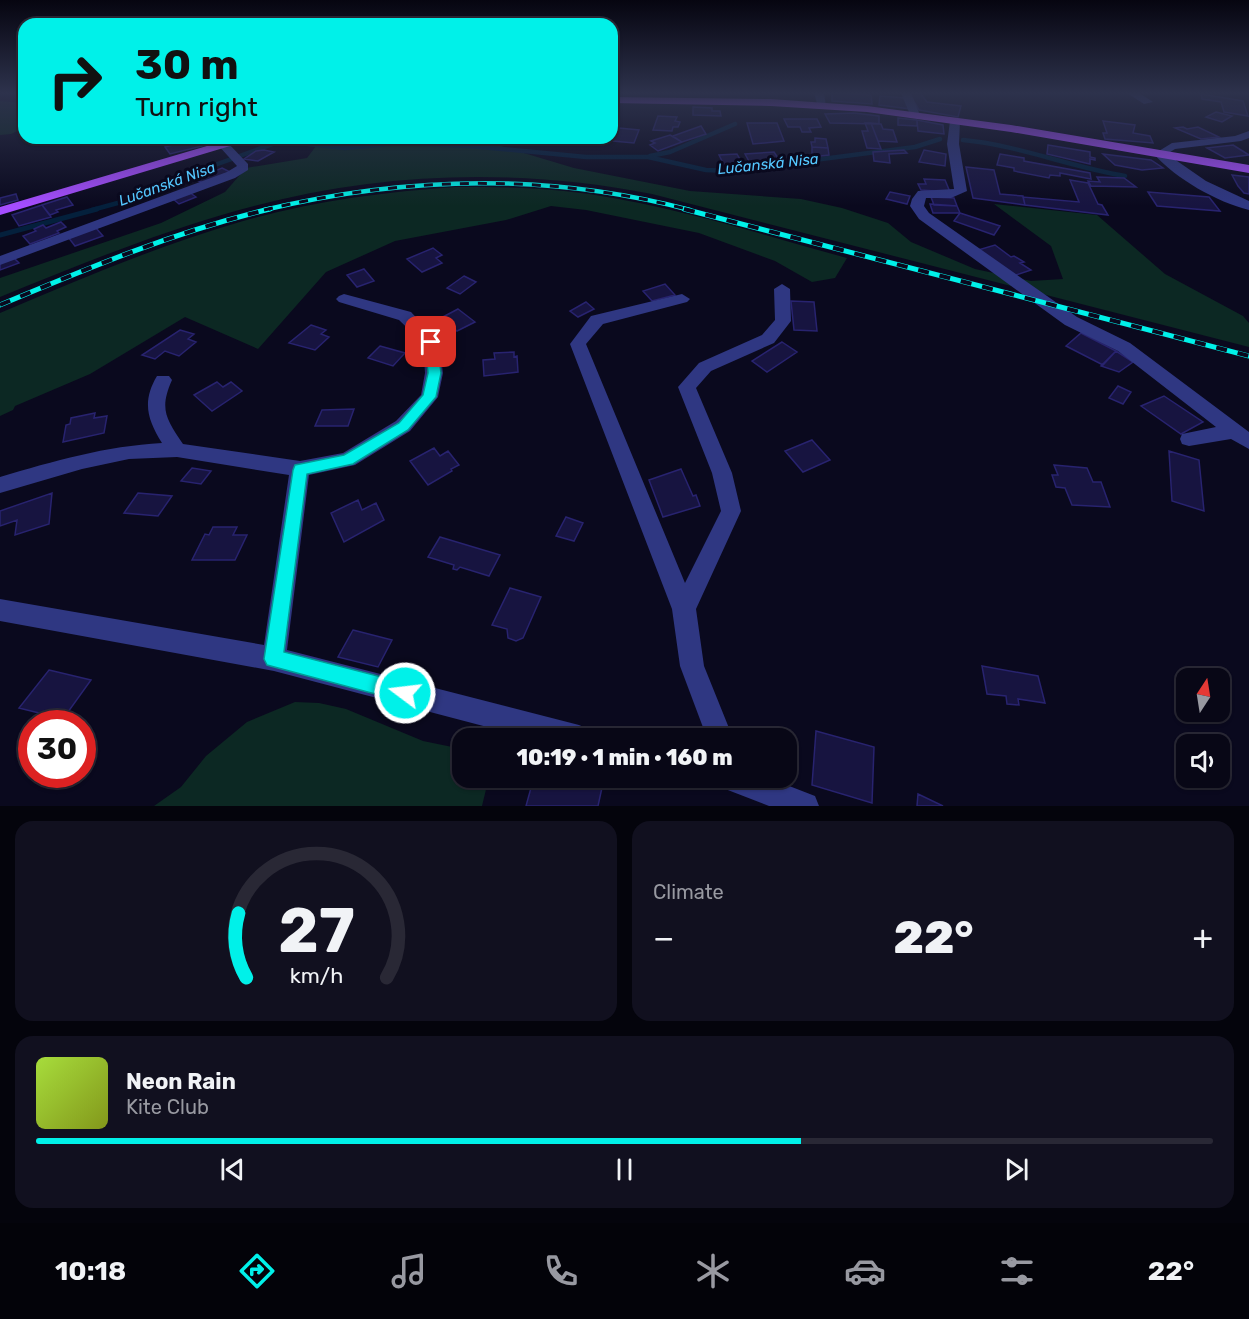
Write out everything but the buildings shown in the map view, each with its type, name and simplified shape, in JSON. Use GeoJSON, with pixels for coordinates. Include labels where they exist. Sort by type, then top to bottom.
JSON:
{"type":"FeatureCollection","features":[{"type":"Feature","properties":{"kind":"main road"},"geometry":{"type":"LineString","coordinates":[[1015,131],[1249,169]]}},
{"type":"Feature","properties":{"kind":"main road"},"geometry":{"type":"LineString","coordinates":[[0,211],[224,144]]}},
{"type":"Feature","properties":{"kind":"street"},"geometry":{"type":"LineString","coordinates":[[954,131],[953,144],[961,191],[951,194],[922,194],[917,206],[924,216],[1071,321],[1124,347],[1242,437]]}},
{"type":"Feature","properties":{"kind":"street"},"geometry":{"type":"LineString","coordinates":[[1247,206],[1182,174],[1160,154],[1172,146],[1237,139],[1249,134]]}},
{"type":"Feature","properties":{"kind":"street"},"geometry":{"type":"LineString","coordinates":[[0,261],[231,176],[244,167],[224,144]]}},
{"type":"Feature","properties":{"kind":"street"},"geometry":{"type":"LineString","coordinates":[[684,609],[731,511],[722,473],[687,387],[705,367],[768,339],[783,321],[782,290]]}},
{"type":"Feature","properties":{"kind":"street"},"geometry":{"type":"LineString","coordinates":[[0,485],[82,461],[129,452],[177,450],[300,470],[348,460],[404,426],[429,397],[435,373],[431,342],[405,316],[344,299]]}},
{"type":"Feature","properties":{"kind":"street"},"geometry":{"type":"LineString","coordinates":[[682,299],[597,320],[578,344],[684,609],[693,666],[716,728]]}},
{"type":"Feature","properties":{"kind":"street"},"geometry":{"type":"LineString","coordinates":[[164,380],[154,396],[157,420],[177,450]]}},
{"type":"Feature","properties":{"kind":"street"},"geometry":{"type":"LineString","coordinates":[[1189,439],[1242,437]]}},
{"type":"Feature","properties":{"kind":"street"},"geometry":{"type":"LineString","coordinates":[[274,659],[300,470]]}},
{"type":"Feature","properties":{"kind":"street"},"geometry":{"type":"LineString","coordinates":[[0,610],[274,659],[540,728]]}},
{"type":"Feature","properties":{"kind":"street"},"geometry":{"type":"LineString","coordinates":[[761,788],[805,806]]}},
{"type":"Feature","properties":{"kind":"green space"},"geometry":{"type":"Polygon","coordinates":[[[0,131],[18,131],[11,134],[0,135],[0,131]]]}},
{"type":"Feature","properties":{"kind":"green space"},"geometry":{"type":"Polygon","coordinates":[[[494,144],[574,168],[690,191],[801,199],[842,208],[888,223],[911,242],[975,269],[1031,281],[1063,279],[1051,246],[994,204],[1097,215],[1165,274],[1243,316],[1249,323],[1249,347],[652,194],[600,185],[497,177],[393,181],[290,197],[239,210],[148,239],[0,297],[0,278],[161,223],[225,192],[246,168],[307,158],[316,146],[494,144]]]}},
{"type":"Feature","properties":{"kind":"green space"},"geometry":{"type":"Polygon","coordinates":[[[455,187],[550,190],[636,202],[847,258],[835,278],[812,282],[775,261],[699,233],[586,210],[551,206],[506,220],[395,241],[326,272],[258,349],[185,317],[90,374],[15,406],[13,410],[0,416],[0,313],[90,275],[212,230],[243,221],[349,198],[455,187]]]}},
{"type":"Feature","properties":{"kind":"green space"},"geometry":{"type":"Polygon","coordinates":[[[295,702],[319,703],[346,709],[423,741],[452,747],[452,788],[486,788],[482,806],[154,806],[181,787],[206,756],[247,722],[295,702]]]}},
{"type":"Feature","properties":{"kind":"waterway"},"geometry":{"type":"LineString","coordinates":[[650,156],[670,152],[720,131]]}},
{"type":"Feature","properties":{"kind":"waterway","name":"Lučanská Nisa"},"geometry":{"type":"LineString","coordinates":[[423,144],[586,157],[648,157],[706,170],[729,171],[915,147],[940,139]]}},
{"type":"Feature","properties":{"kind":"waterway","name":"Lučanská Nisa"},"geometry":{"type":"LineString","coordinates":[[963,140],[1004,146],[1125,176]]}},
{"type":"Feature","properties":{"kind":"waterway","name":"Lučanská Nisa"},"geometry":{"type":"LineString","coordinates":[[92,210],[125,201],[187,175],[273,144]]}},
{"type":"Feature","properties":{"kind":"waterway","name":"Lučanská Nisa"},"geometry":{"type":"LineString","coordinates":[[308,144],[345,148],[389,144]]}},
{"type":"Feature","properties":{"kind":"waterway","name":"Lučanská Nisa"},"geometry":{"type":"LineString","coordinates":[[0,235],[97,209]]}},
{"type":"Feature","properties":{"kind":"railway"},"geometry":{"type":"LineString","coordinates":[[264,210],[370,190],[477,183],[584,190],[637,198],[690,210]]}},
{"type":"Feature","properties":{"kind":"railway"},"geometry":{"type":"LineString","coordinates":[[0,305],[167,239],[270,209]]}},
{"type":"Feature","properties":{"kind":"railway"},"geometry":{"type":"LineString","coordinates":[[684,209],[1249,356]]}},
{"type":"Feature","properties":{"kind":"route"},"geometry":{"type":"LineString","coordinates":[[405,693],[274,659],[300,470],[348,460],[404,426],[429,397],[435,373],[431,342]]}}]}
